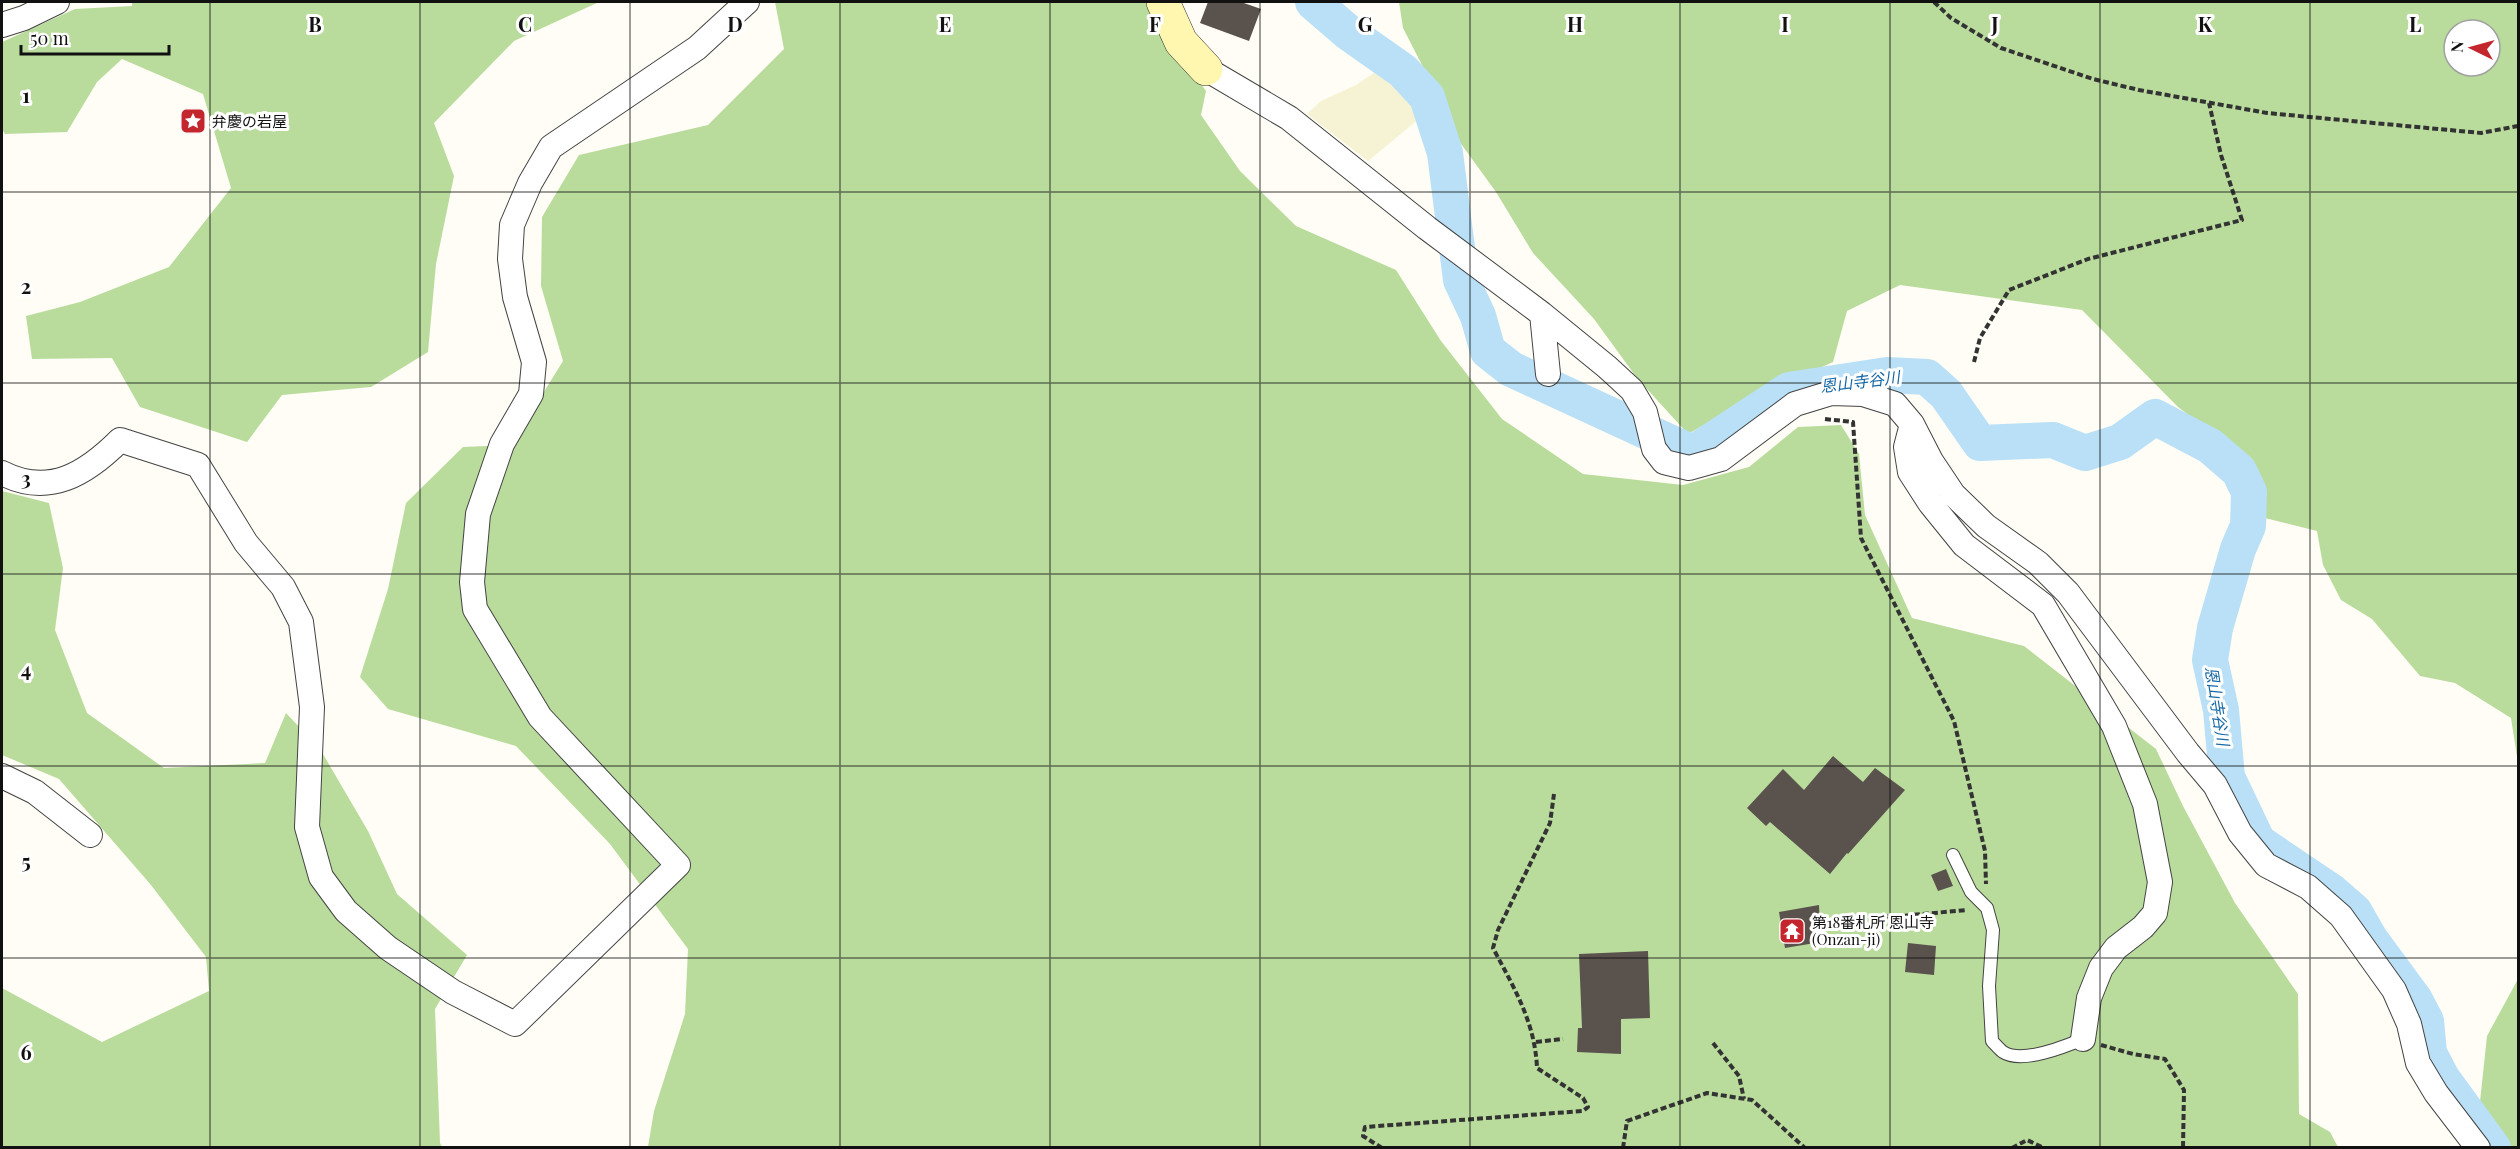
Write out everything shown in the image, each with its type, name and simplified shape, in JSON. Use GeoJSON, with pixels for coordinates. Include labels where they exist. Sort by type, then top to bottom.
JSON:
{"type":"FeatureCollection","features":[{"type":"Feature","properties":{"kind":"street"},"geometry":{"type":"LineString","coordinates":[[2,25],[24,18],[57,2]]}},
{"type":"Feature","properties":{"kind":"street"},"geometry":{"type":"LineString","coordinates":[[2,473],[10,477],[39,482],[66,480],[100,460],[120,440],[198,465],[246,543],[283,587],[301,622],[312,707],[307,827],[321,877],[346,910],[388,948],[453,992],[515,1024],[678,865],[540,717],[475,609],[472,582],[478,514],[502,444],[531,394],[534,362],[515,297],[510,259],[512,225],[530,183],[550,147],[697,48],[747,2]]}},
{"type":"Feature","properties":{"kind":"street"},"geometry":{"type":"LineString","coordinates":[[1163,2],[1181,42],[1206,69],[1289,118],[1427,228],[1542,314],[1632,390],[1645,412],[1654,449],[1664,462],[1689,468],[1721,459],[1795,404],[1831,393],[1863,394],[1894,404],[1912,424],[1931,461],[1953,494],[1986,526],[2038,563],[2068,593],[2187,753],[2215,785],[2240,833],[2266,865],[2308,887],[2341,916],[2394,990],[2409,1024],[2418,1063],[2436,1093],[2478,1148]]}},
{"type":"Feature","properties":{"kind":"street"},"geometry":{"type":"LineString","coordinates":[[1542,314],[1548,374]]}},
{"type":"Feature","properties":{"kind":"street"},"geometry":{"type":"LineString","coordinates":[[1912,424],[1906,447],[1910,472],[1930,503],[1964,545],[2043,605],[2114,726],[2145,804],[2160,882],[2155,913],[2143,927],[2116,948],[2101,968],[2089,998],[2083,1039]]}},
{"type":"Feature","properties":{"kind":"street"},"geometry":{"type":"LineString","coordinates":[[2,776],[35,792],[90,836]]}},
{"type":"Feature","properties":{"kind":"lane"},"geometry":{"type":"LineString","coordinates":[[1953,855],[1971,892],[1987,908],[1993,930],[1989,986],[1992,1041],[2003,1052],[2017,1055],[2058,1049],[2083,1039]]}},
{"type":"Feature","properties":{"kind":"path"},"geometry":{"type":"LineString","coordinates":[[1934,2],[1952,18],[2001,48],[2094,79],[2139,90],[2267,112],[2481,133],[2518,126]]}},
{"type":"Feature","properties":{"kind":"path"},"geometry":{"type":"LineString","coordinates":[[1974,362],[1980,338],[2009,290],[2088,259],[2242,220],[2221,154],[2209,103]]}},
{"type":"Feature","properties":{"kind":"path"},"geometry":{"type":"LineString","coordinates":[[1817,420],[1853,422],[1861,538],[1954,722],[1985,851],[1987,908],[1901,916],[1833,918]]}},
{"type":"Feature","properties":{"kind":"path"},"geometry":{"type":"LineString","coordinates":[[1382,1148],[1363,1136],[1365,1127],[1583,1111],[1588,1107],[1583,1098],[1538,1068],[1536,1042],[1521,999],[1493,948],[1498,930],[1550,823],[1554,794]]}},
{"type":"Feature","properties":{"kind":"path"},"geometry":{"type":"LineString","coordinates":[[1536,1042],[1563,1039]]}},
{"type":"Feature","properties":{"kind":"path"},"geometry":{"type":"LineString","coordinates":[[2083,1039],[2133,1054],[2165,1059],[2184,1090],[2183,1148]]}},
{"type":"Feature","properties":{"kind":"path"},"geometry":{"type":"LineString","coordinates":[[1713,1043],[1739,1076],[1744,1099]]}},
{"type":"Feature","properties":{"kind":"path"},"geometry":{"type":"LineString","coordinates":[[1623,1148],[1627,1121],[1707,1093],[1752,1100],[1805,1148]]}},
{"type":"Feature","properties":{"kind":"path"},"geometry":{"type":"LineString","coordinates":[[2012,1148],[2027,1140],[2044,1148]]}},
{"type":"Feature","properties":{"kind":"shaded area"},"geometry":{"type":"Polygon","coordinates":[[[1378,70],[1426,113],[1368,161],[1307,114],[1321,101],[1356,85],[1378,70]]]}},
{"type":"Feature","properties":{"kind":"green space"},"geometry":{"type":"Polygon","coordinates":[[[132,2],[599,2],[514,41],[434,123],[454,176],[436,264],[428,352],[371,387],[282,395],[247,442],[140,407],[112,358],[32,359],[26,316],[80,302],[169,267],[231,188],[203,94],[122,59],[97,82],[67,132],[5,134],[2,129],[2,42],[75,9],[132,6],[132,2]]]}},
{"type":"Feature","properties":{"kind":"green space"},"geometry":{"type":"Polygon","coordinates":[[[775,2],[1147,2],[1150,14],[1206,91],[1201,115],[1240,171],[1296,226],[1396,270],[1441,341],[1502,419],[1583,474],[1683,485],[1749,467],[1798,427],[1841,425],[1859,454],[1865,515],[1912,618],[2024,646],[2156,749],[2183,806],[2235,903],[2298,994],[2299,1114],[2330,1132],[2338,1147],[648,1147],[654,1111],[685,1014],[688,949],[610,844],[516,746],[388,709],[360,677],[388,589],[406,503],[463,447],[511,445],[563,361],[541,286],[542,217],[579,155],[708,125],[784,49],[775,2]]]}},
{"type":"Feature","properties":{"kind":"green space"},"geometry":{"type":"Polygon","coordinates":[[[1399,2],[2518,2],[2518,763],[2511,718],[2455,683],[2420,676],[2372,619],[2341,600],[2323,565],[2317,531],[2265,518],[2244,457],[2178,407],[2082,310],[1900,285],[1847,311],[1833,362],[1737,406],[1688,434],[1637,378],[1594,319],[1533,253],[1496,192],[1451,130],[1403,28],[1399,2]]]}},
{"type":"Feature","properties":{"kind":"green space"},"geometry":{"type":"Polygon","coordinates":[[[2,491],[49,503],[63,568],[55,630],[87,713],[164,768],[265,763],[286,713],[320,749],[368,831],[397,894],[467,955],[435,1009],[442,1147],[2,1147],[2,988],[102,1042],[209,991],[206,957],[151,885],[59,779],[2,755],[2,491]]]}},
{"type":"Feature","properties":{"kind":"green space"},"geometry":{"type":"Polygon","coordinates":[[[2518,979],[2518,1147],[2508,1147],[2479,1111],[2487,1036],[2518,979]]]}},
{"type":"Feature","properties":{"kind":"building"},"geometry":{"type":"Polygon","coordinates":[[[1208,2],[1241,2],[1261,9],[1249,41],[1200,23],[1208,2]]]}},
{"type":"Feature","properties":{"kind":"building"},"geometry":{"type":"Polygon","coordinates":[[[1833,756],[1863,782],[1875,768],[1905,790],[1830,874],[1770,822],[1766,826],[1747,808],[1783,769],[1804,790],[1833,756]]]}},
{"type":"Feature","properties":{"kind":"building"},"geometry":{"type":"Polygon","coordinates":[[[1946,869],[1953,886],[1938,891],[1931,875],[1946,869]]]}},
{"type":"Feature","properties":{"kind":"building"},"geometry":{"type":"Polygon","coordinates":[[[1819,905],[1820,931],[1814,932],[1815,943],[1785,948],[1779,912],[1819,905]]]}},
{"type":"Feature","properties":{"kind":"building"},"geometry":{"type":"Polygon","coordinates":[[[1908,943],[1936,946],[1934,975],[1905,972],[1908,943]]]}},
{"type":"Feature","properties":{"kind":"building"},"geometry":{"type":"Polygon","coordinates":[[[1648,951],[1650,1018],[1621,1019],[1621,1054],[1577,1052],[1578,1028],[1582,1028],[1579,954],[1648,951]]]}},
{"type":"Feature","properties":{"kind":"waterway","name":"恩山寺谷川"},"geometry":{"type":"LineString","coordinates":[[1313,2],[1349,33],[1403,71],[1427,97],[1445,153],[1461,280],[1478,316],[1488,351],[1511,369],[1693,453],[1789,390],[1887,375],[1927,377],[1946,394],[1980,443],[2053,440],[2085,453],[2120,442],[2155,417],[2210,446],[2239,471],[2249,492],[2248,526],[2238,549],[2215,628],[2210,660],[2221,710],[2227,777],[2258,842],[2332,892],[2354,911],[2370,939],[2415,1000],[2426,1021],[2429,1053],[2442,1078],[2493,1148]]}},
{"type":"Feature","properties":{"kind":"place","name":"弁慶の岩屋"},"geometry":{"type":"Point","coordinates":[193,121]}},
{"type":"Feature","properties":{"kind":"place","name":"第18番札所 恩山寺 (Onzan-ji)"},"geometry":{"type":"Point","coordinates":[1792,931]}}]}
